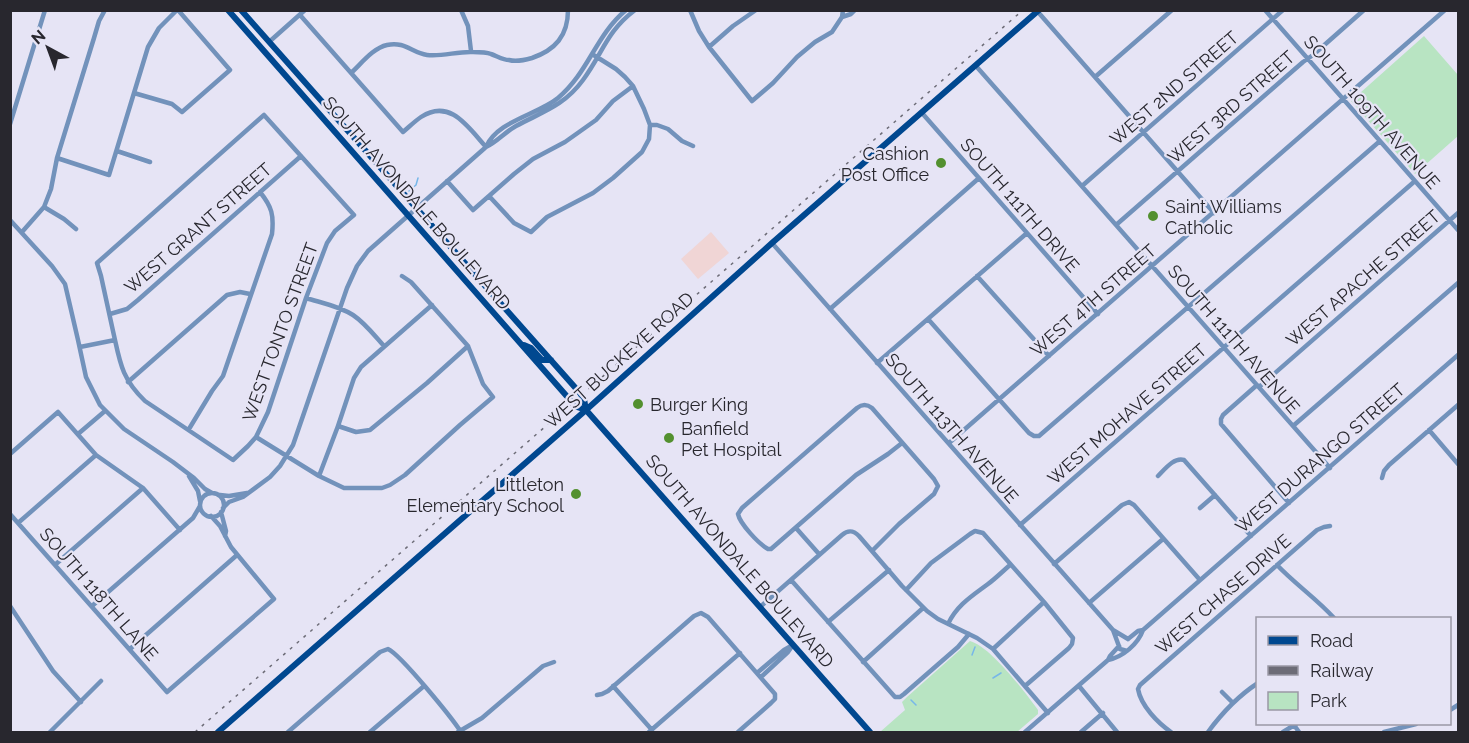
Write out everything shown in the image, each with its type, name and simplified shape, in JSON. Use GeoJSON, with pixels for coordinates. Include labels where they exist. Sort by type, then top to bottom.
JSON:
{"type":"FeatureCollection","features":[{"type":"Feature","properties":{"kind":"main road","name":"SOUTH AVONDALE BOULEVARD"},"geometry":{"type":"LineString","coordinates":[[228,10],[521,344],[578,407],[586,410],[870,732]]}},
{"type":"Feature","properties":{"kind":"main road","name":"SOUTH AVONDALE BOULEVARD"},"geometry":{"type":"LineString","coordinates":[[241,10],[585,399],[586,410]]}},
{"type":"Feature","properties":{"kind":"main road","name":"WEST BUCKEYE ROAD"},"geometry":{"type":"LineString","coordinates":[[218,732],[586,410],[772,243],[1039,11]]}},
{"type":"Feature","properties":{"kind":"main road"},"geometry":{"type":"LineString","coordinates":[[521,344],[531,348],[542,360],[551,360]]}},
{"type":"Feature","properties":{"kind":"street"},"geometry":{"type":"LineString","coordinates":[[10,124],[45,10]]}},
{"type":"Feature","properties":{"kind":"street"},"geometry":{"type":"LineString","coordinates":[[22,232],[44,207],[51,189],[57,158],[99,21],[105,10]]}},
{"type":"Feature","properties":{"kind":"street"},"geometry":{"type":"LineString","coordinates":[[57,158],[109,175],[148,47],[159,28],[177,10],[230,70],[182,112],[172,104],[134,93]]}},
{"type":"Feature","properties":{"kind":"street"},"geometry":{"type":"LineString","coordinates":[[270,42],[305,10]]}},
{"type":"Feature","properties":{"kind":"street"},"geometry":{"type":"LineString","coordinates":[[461,10],[468,26],[471,51]]}},
{"type":"Feature","properties":{"kind":"street"},"geometry":{"type":"LineString","coordinates":[[351,73],[378,48],[398,44],[406,45],[424,55],[435,56],[471,51],[490,53],[508,60],[525,60],[547,52],[558,42],[568,20],[568,10]]}},
{"type":"Feature","properties":{"kind":"street"},"geometry":{"type":"LineString","coordinates":[[595,55],[609,26],[626,10]]}},
{"type":"Feature","properties":{"kind":"street"},"geometry":{"type":"LineString","coordinates":[[193,518],[215,516],[230,502],[243,497],[262,484],[287,456],[293,445],[353,274],[362,258],[486,147],[488,140],[516,120],[544,107],[564,92],[615,28],[635,10]]}},
{"type":"Feature","properties":{"kind":"street"},"geometry":{"type":"LineString","coordinates":[[690,10],[699,32],[709,47],[752,101],[773,83],[796,57],[832,32],[843,14],[851,14],[855,10]]}},
{"type":"Feature","properties":{"kind":"street"},"geometry":{"type":"LineString","coordinates":[[709,47],[756,10]]}},
{"type":"Feature","properties":{"kind":"street"},"geometry":{"type":"LineString","coordinates":[[1095,77],[1172,10]]}},
{"type":"Feature","properties":{"kind":"street","name":"SOUTH 109TH AVENUE"},"geometry":{"type":"LineString","coordinates":[[1265,10],[1458,230]]}},
{"type":"Feature","properties":{"kind":"street","name":"WEST 2ND STREET"},"geometry":{"type":"LineString","coordinates":[[1082,186],[1283,10]]}},
{"type":"Feature","properties":{"kind":"street","name":"WEST 3RD STREET"},"geometry":{"type":"LineString","coordinates":[[1116,225],[1364,10]]}},
{"type":"Feature","properties":{"kind":"street","name":"WEST 4TH STREET"},"geometry":{"type":"LineString","coordinates":[[949,443],[1445,10]]}},
{"type":"Feature","properties":{"kind":"street"},"geometry":{"type":"LineString","coordinates":[[1039,11],[1214,213]]}},
{"type":"Feature","properties":{"kind":"street"},"geometry":{"type":"LineString","coordinates":[[300,15],[403,132],[422,116],[438,110],[450,112],[463,120],[486,147]]}},
{"type":"Feature","properties":{"kind":"street"},"geometry":{"type":"LineString","coordinates":[[489,196],[514,223],[531,232],[547,217],[592,193],[613,178],[642,152],[649,139],[650,125],[633,86],[626,77],[595,55]]}},
{"type":"Feature","properties":{"kind":"street","name":"SOUTH 111TH AVENUE"},"geometry":{"type":"LineString","coordinates":[[976,66],[1330,468]]}},
{"type":"Feature","properties":{"kind":"street"},"geometry":{"type":"LineString","coordinates":[[447,181],[473,210],[533,159],[565,142],[596,120],[613,101],[633,86]]}},
{"type":"Feature","properties":{"kind":"street","name":"SOUTH 111TH DRIVE"},"geometry":{"type":"LineString","coordinates":[[922,113],[1098,314]]}},
{"type":"Feature","properties":{"kind":"street"},"geometry":{"type":"LineString","coordinates":[[260,192],[269,203],[273,222],[272,234],[223,376],[189,429],[145,401],[128,382],[121,366],[97,263],[264,115],[301,156]]}},
{"type":"Feature","properties":{"kind":"street"},"geometry":{"type":"LineString","coordinates":[[650,125],[668,129],[682,141],[693,146]]}},
{"type":"Feature","properties":{"kind":"street"},"geometry":{"type":"LineString","coordinates":[[928,319],[1029,433],[1036,437],[1380,141]]}},
{"type":"Feature","properties":{"kind":"street"},"geometry":{"type":"LineString","coordinates":[[117,151],[150,162]]}},
{"type":"Feature","properties":{"kind":"street","name":"WEST GRANT STREET"},"geometry":{"type":"LineString","coordinates":[[110,314],[127,309],[138,300],[301,156]]}},
{"type":"Feature","properties":{"kind":"street","name":"WEST TONTO STREET"},"geometry":{"type":"LineString","coordinates":[[189,429],[233,460],[256,437],[268,412],[327,243],[336,231],[354,215],[301,156]]}},
{"type":"Feature","properties":{"kind":"street"},"geometry":{"type":"LineString","coordinates":[[830,309],[979,178]]}},
{"type":"Feature","properties":{"kind":"street","name":"WEST MOHAVE STREET"},"geometry":{"type":"LineString","coordinates":[[1020,525],[1415,181]]}},
{"type":"Feature","properties":{"kind":"street"},"geometry":{"type":"LineString","coordinates":[[44,207],[76,229]]}},
{"type":"Feature","properties":{"kind":"street","name":"WEST APACHE STREET"},"geometry":{"type":"LineString","coordinates":[[1289,503],[1223,427],[1220,421],[1223,415],[1458,213]]}},
{"type":"Feature","properties":{"kind":"street"},"geometry":{"type":"LineString","coordinates":[[10,220],[58,273],[64,285],[86,377],[96,398],[105,411],[124,429],[173,462],[205,489],[219,495],[223,501],[225,536]]}},
{"type":"Feature","properties":{"kind":"street"},"geometry":{"type":"LineString","coordinates":[[878,363],[1027,233]]}},
{"type":"Feature","properties":{"kind":"street","name":"SOUTH 113TH AVENUE"},"geometry":{"type":"LineString","coordinates":[[772,243],[1113,630],[1127,639]]}},
{"type":"Feature","properties":{"kind":"street"},"geometry":{"type":"LineString","coordinates":[[256,437],[319,476],[344,488],[382,488],[405,475],[493,397],[483,384],[468,346],[411,282],[402,276]]}},
{"type":"Feature","properties":{"kind":"street"},"geometry":{"type":"LineString","coordinates":[[977,276],[1049,356]]}},
{"type":"Feature","properties":{"kind":"street"},"geometry":{"type":"LineString","coordinates":[[1293,426],[1458,283]]}},
{"type":"Feature","properties":{"kind":"street"},"geometry":{"type":"LineString","coordinates":[[128,382],[227,295],[240,292],[250,294]]}},
{"type":"Feature","properties":{"kind":"street"},"geometry":{"type":"LineString","coordinates":[[306,298],[351,314],[362,322],[384,346]]}},
{"type":"Feature","properties":{"kind":"street"},"geometry":{"type":"LineString","coordinates":[[319,476],[354,378],[361,367],[432,305]]}},
{"type":"Feature","properties":{"kind":"street"},"geometry":{"type":"LineString","coordinates":[[80,347],[115,340]]}},
{"type":"Feature","properties":{"kind":"street"},"geometry":{"type":"LineString","coordinates":[[338,426],[356,432],[370,429],[468,346]]}},
{"type":"Feature","properties":{"kind":"street","name":"WEST DURANGO STREET"},"geometry":{"type":"LineString","coordinates":[[1143,630],[1458,355]]}},
{"type":"Feature","properties":{"kind":"street"},"geometry":{"type":"LineString","coordinates":[[872,551],[933,494],[938,486],[934,479],[902,442],[872,408],[865,405],[857,408],[742,508],[738,514],[741,521],[762,545],[768,549],[775,546],[856,475],[902,442]]}},
{"type":"Feature","properties":{"kind":"street"},"geometry":{"type":"LineString","coordinates":[[1382,478],[1389,465],[1458,405]]}},
{"type":"Feature","properties":{"kind":"street"},"geometry":{"type":"LineString","coordinates":[[78,434],[105,411]]}},
{"type":"Feature","properties":{"kind":"street"},"geometry":{"type":"LineString","coordinates":[[10,454],[58,412],[96,455],[143,488],[180,530]]}},
{"type":"Feature","properties":{"kind":"street"},"geometry":{"type":"LineString","coordinates":[[1429,430],[1458,464]]}},
{"type":"Feature","properties":{"kind":"street"},"geometry":{"type":"LineString","coordinates":[[18,523],[96,455]]}},
{"type":"Feature","properties":{"kind":"street"},"geometry":{"type":"LineString","coordinates":[[1158,476],[1175,461],[1180,459],[1186,461],[1251,536]]}},
{"type":"Feature","properties":{"kind":"street"},"geometry":{"type":"LineString","coordinates":[[874,463],[879,470]]}},
{"type":"Feature","properties":{"kind":"street"},"geometry":{"type":"LineString","coordinates":[[130,649],[237,555],[218,523],[204,513],[198,492],[188,474]]}},
{"type":"Feature","properties":{"kind":"street"},"geometry":{"type":"LineString","coordinates":[[56,564],[143,488]]}},
{"type":"Feature","properties":{"kind":"street"},"geometry":{"type":"LineString","coordinates":[[92,606],[193,518],[205,495],[214,493],[230,496],[247,493]]}},
{"type":"Feature","properties":{"kind":"street"},"geometry":{"type":"LineString","coordinates":[[1200,508],[1215,495]]}},
{"type":"Feature","properties":{"kind":"street"},"geometry":{"type":"LineString","coordinates":[[1054,564],[1122,505],[1129,502],[1200,580]]}},
{"type":"Feature","properties":{"kind":"street","name":"SOUTH 118TH LANE"},"geometry":{"type":"LineString","coordinates":[[10,514],[167,692],[274,599],[237,555]]}},
{"type":"Feature","properties":{"kind":"street","name":"WEST CHASE DRIVE"},"geometry":{"type":"LineString","coordinates":[[1171,732],[1153,715],[1139,694],[1138,689],[1142,683],[1317,530],[1330,526]]}},
{"type":"Feature","properties":{"kind":"street"},"geometry":{"type":"LineString","coordinates":[[796,528],[819,554]]}},
{"type":"Feature","properties":{"kind":"street"},"geometry":{"type":"LineString","coordinates":[[760,607],[819,554],[850,531],[859,536],[923,608],[933,616],[981,640],[993,649],[1048,712]]}},
{"type":"Feature","properties":{"kind":"street"},"geometry":{"type":"LineString","coordinates":[[906,590],[939,557],[972,532],[978,531],[985,535],[1044,602],[1074,641],[1025,686]]}},
{"type":"Feature","properties":{"kind":"street"},"geometry":{"type":"LineString","coordinates":[[1089,603],[1163,539]]}},
{"type":"Feature","properties":{"kind":"street"},"geometry":{"type":"LineString","coordinates":[[948,624],[963,603],[1010,565]]}},
{"type":"Feature","properties":{"kind":"street"},"geometry":{"type":"LineString","coordinates":[[1277,565],[1333,617]]}},
{"type":"Feature","properties":{"kind":"street"},"geometry":{"type":"LineString","coordinates":[[828,622],[889,570]]}},
{"type":"Feature","properties":{"kind":"street"},"geometry":{"type":"LineString","coordinates":[[791,580],[893,696],[898,698],[958,647],[969,634]]}},
{"type":"Feature","properties":{"kind":"street"},"geometry":{"type":"LineString","coordinates":[[993,649],[1044,602]]}},
{"type":"Feature","properties":{"kind":"street"},"geometry":{"type":"LineString","coordinates":[[10,606],[53,671],[81,702]]}},
{"type":"Feature","properties":{"kind":"street"},"geometry":{"type":"LineString","coordinates":[[863,662],[923,608]]}},
{"type":"Feature","properties":{"kind":"street"},"geometry":{"type":"LineString","coordinates":[[597,695],[605,693],[614,686],[694,616],[701,613],[708,617],[773,690],[775,697],[771,704],[738,732]]}},
{"type":"Feature","properties":{"kind":"street","name":"SOUTH 113TH AVENUE"},"geometry":{"type":"LineString","coordinates":[[1113,630],[1118,650]]}},
{"type":"Feature","properties":{"kind":"street"},"geometry":{"type":"LineString","coordinates":[[1025,732],[1108,660],[1113,659],[1120,641],[1143,630]]}},
{"type":"Feature","properties":{"kind":"street"},"geometry":{"type":"LineString","coordinates":[[1118,650],[1127,651],[1143,630]]}},
{"type":"Feature","properties":{"kind":"street"},"geometry":{"type":"LineString","coordinates":[[1127,639],[1131,642],[1131,647]]}},
{"type":"Feature","properties":{"kind":"street"},"geometry":{"type":"LineString","coordinates":[[759,675],[788,652],[793,645]]}},
{"type":"Feature","properties":{"kind":"street"},"geometry":{"type":"LineString","coordinates":[[288,732],[382,650],[388,649],[395,653],[451,717],[459,732],[482,718],[543,666],[554,662]]}},
{"type":"Feature","properties":{"kind":"street"},"geometry":{"type":"LineString","coordinates":[[614,686],[651,731],[740,653]]}},
{"type":"Feature","properties":{"kind":"street"},"geometry":{"type":"LineString","coordinates":[[50,732],[101,681]]}},
{"type":"Feature","properties":{"kind":"street"},"geometry":{"type":"LineString","coordinates":[[1208,732],[1233,703],[1256,684]]}},
{"type":"Feature","properties":{"kind":"street"},"geometry":{"type":"LineString","coordinates":[[370,732],[424,686]]}},
{"type":"Feature","properties":{"kind":"street"},"geometry":{"type":"LineString","coordinates":[[1079,686],[1117,732]]}},
{"type":"Feature","properties":{"kind":"street"},"geometry":{"type":"LineString","coordinates":[[1222,692],[1233,703]]}},
{"type":"Feature","properties":{"kind":"street"},"geometry":{"type":"LineString","coordinates":[[1081,732],[1103,713]]}},
{"type":"Feature","properties":{"kind":"street"},"geometry":{"type":"LineString","coordinates":[[1384,732],[1409,725]]}},
{"type":"Feature","properties":{"kind":"shaded area"},"geometry":{"type":"Polygon","coordinates":[[[711,232],[729,253],[698,279],[681,259],[711,232]]]}},
{"type":"Feature","properties":{"kind":"green space"},"geometry":{"type":"Polygon","coordinates":[[[1424,36],[1458,75],[1458,136],[1415,174],[1351,101],[1424,36]]]}},
{"type":"Feature","properties":{"kind":"green space"},"geometry":{"type":"Polygon","coordinates":[[[970,641],[997,660],[1038,710],[1038,714],[1017,732],[880,732],[905,710],[902,702],[970,641]]]}},
{"type":"Feature","properties":{"kind":"waterway"},"geometry":{"type":"LineString","coordinates":[[409,191],[416,185],[418,178]]}},
{"type":"Feature","properties":{"kind":"waterway"},"geometry":{"type":"LineString","coordinates":[[972,655],[975,647]]}},
{"type":"Feature","properties":{"kind":"waterway"},"geometry":{"type":"LineString","coordinates":[[993,678],[1001,673]]}},
{"type":"Feature","properties":{"kind":"waterway"},"geometry":{"type":"LineString","coordinates":[[911,700],[916,705]]}},
{"type":"Feature","properties":{"kind":"railway"},"geometry":{"type":"LineString","coordinates":[[195,732],[1023,10]]}},
{"type":"Feature","properties":{"kind":"place","name":"Cashion Post Office"},"geometry":{"type":"Point","coordinates":[941,163]}},
{"type":"Feature","properties":{"kind":"place","name":"Saint Williams Catholic"},"geometry":{"type":"Point","coordinates":[1153,216]}},
{"type":"Feature","properties":{"kind":"place","name":"Burger King"},"geometry":{"type":"Point","coordinates":[638,404]}},
{"type":"Feature","properties":{"kind":"place","name":"Banfield Pet Hospital"},"geometry":{"type":"Point","coordinates":[669,438]}},
{"type":"Feature","properties":{"kind":"place","name":"Littleton Elementary School"},"geometry":{"type":"Point","coordinates":[576,494]}}]}
